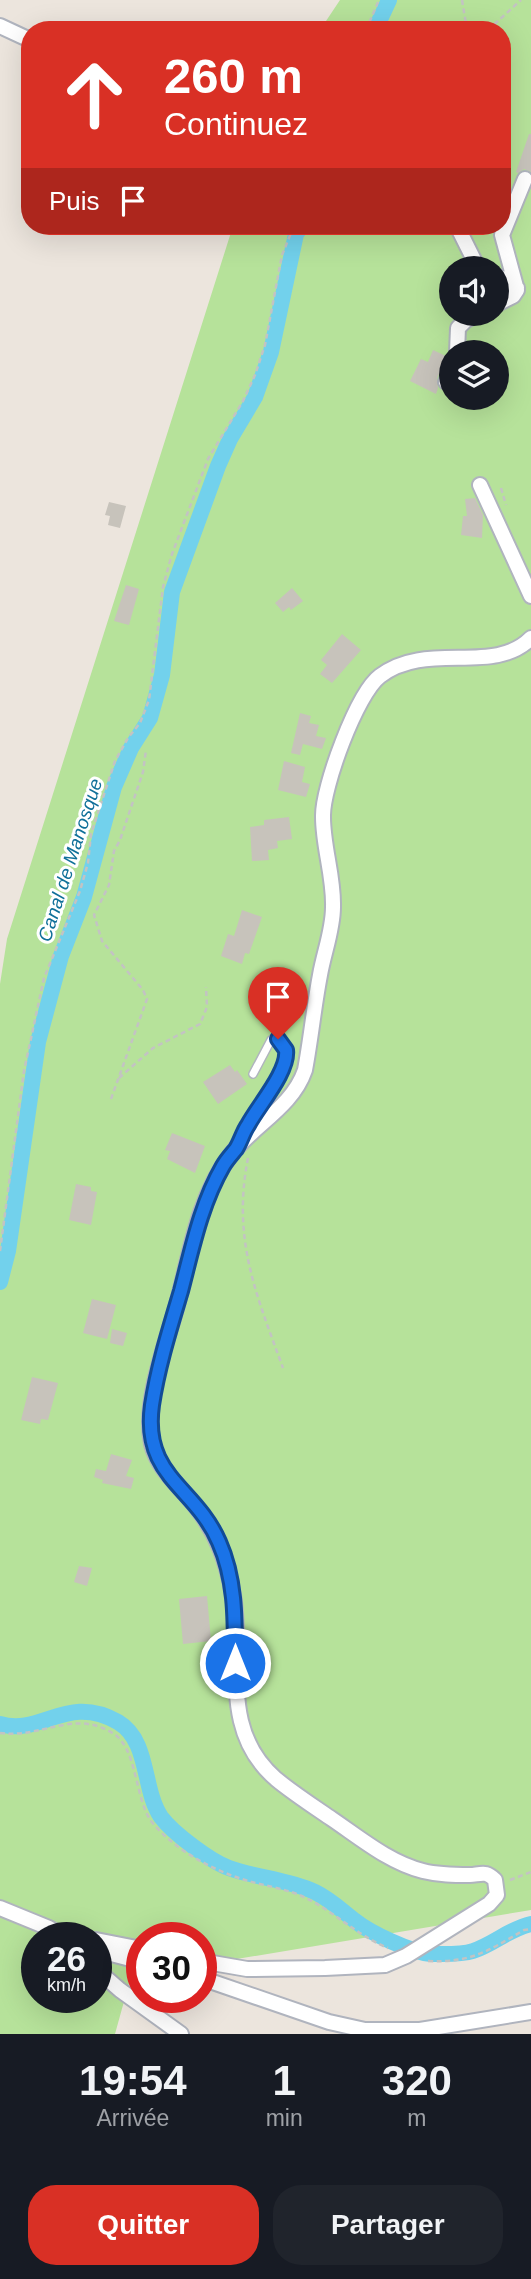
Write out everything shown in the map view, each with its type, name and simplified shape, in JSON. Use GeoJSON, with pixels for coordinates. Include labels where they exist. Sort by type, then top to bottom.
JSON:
{"type":"FeatureCollection","features":[{"type":"Feature","properties":{"kind":"street"},"geometry":{"type":"LineString","coordinates":[[0,26],[21,36]]}},
{"type":"Feature","properties":{"kind":"street"},"geometry":{"type":"LineString","coordinates":[[511,213],[525,178]]}},
{"type":"Feature","properties":{"kind":"street"},"geometry":{"type":"LineString","coordinates":[[462,235],[472,256]]}},
{"type":"Feature","properties":{"kind":"street"},"geometry":{"type":"LineString","coordinates":[[502,235],[517,288],[509,298]]}},
{"type":"Feature","properties":{"kind":"street"},"geometry":{"type":"LineString","coordinates":[[509,281],[517,288]]}},
{"type":"Feature","properties":{"kind":"street"},"geometry":{"type":"LineString","coordinates":[[480,485],[531,596]]}},
{"type":"Feature","properties":{"kind":"street"},"geometry":{"type":"LineString","coordinates":[[217,1964],[247,1969],[385,1965],[406,1956],[494,1900],[497,1895],[495,1880],[485,1874],[450,1875],[426,1872],[384,1853],[276,1779],[256,1754],[242,1726],[235,1688],[233,1596],[224,1554],[218,1539],[198,1509],[164,1469],[154,1449],[150,1432],[152,1406],[161,1364],[201,1217],[223,1165],[294,1093],[305,1070],[320,972],[334,908],[324,839],[324,802],[364,693],[379,676],[402,665],[430,657],[491,657],[517,650],[531,638]]}},
{"type":"Feature","properties":{"kind":"street"},"geometry":{"type":"LineString","coordinates":[[0,1908],[32,1922]]}},
{"type":"Feature","properties":{"kind":"street"},"geometry":{"type":"LineString","coordinates":[[112,1983],[181,2034]]}},
{"type":"Feature","properties":{"kind":"street"},"geometry":{"type":"LineString","coordinates":[[217,1983],[330,2022],[365,2030],[420,2030],[531,2012]]}},
{"type":"Feature","properties":{"kind":"lane"},"geometry":{"type":"LineString","coordinates":[[236,1149],[283,1068],[286,1056],[281,1041],[274,1038],[271,1040],[253,1074]]}},
{"type":"Feature","properties":{"kind":"path"},"geometry":{"type":"LineString","coordinates":[[370,21],[379,0]]}},
{"type":"Feature","properties":{"kind":"path"},"geometry":{"type":"LineString","coordinates":[[462,0],[466,21]]}},
{"type":"Feature","properties":{"kind":"path"},"geometry":{"type":"LineString","coordinates":[[498,21],[521,0]]}},
{"type":"Feature","properties":{"kind":"path"},"geometry":{"type":"LineString","coordinates":[[0,1251],[24,1071],[44,978],[80,891],[88,863],[91,835],[116,761],[128,738],[140,723],[149,700],[163,587],[172,554],[208,459],[255,376],[265,345],[282,255],[290,235]]}},
{"type":"Feature","properties":{"kind":"path"},"geometry":{"type":"LineString","coordinates":[[111,1099],[147,999],[143,990],[102,941],[94,915],[109,885],[114,851],[143,772],[146,750]]}},
{"type":"Feature","properties":{"kind":"path"},"geometry":{"type":"LineString","coordinates":[[118,1079],[153,1048],[200,1024],[207,1007],[206,987]]}},
{"type":"Feature","properties":{"kind":"path"},"geometry":{"type":"LineString","coordinates":[[248,1137],[243,1202],[246,1260],[283,1368]]}},
{"type":"Feature","properties":{"kind":"path"},"geometry":{"type":"LineString","coordinates":[[0,1733],[30,1734],[69,1722],[89,1723],[114,1734],[125,1745],[151,1820],[191,1855],[220,1872],[303,1896],[371,1941],[406,1956],[448,1962],[477,1957],[524,1930],[531,1929]]}},
{"type":"Feature","properties":{"kind":"path"},"geometry":{"type":"LineString","coordinates":[[497,1885],[531,1872]]}},
{"type":"Feature","properties":{"kind":"green space"},"geometry":{"type":"Polygon","coordinates":[[[340,0],[531,0],[531,1910],[217,1962],[217,1922],[126,1922],[126,1994],[115,2034],[0,2034],[0,984],[7,939],[230,235],[511,235],[511,21],[326,21],[340,0]]]}},
{"type":"Feature","properties":{"kind":"building"},"geometry":{"type":"Polygon","coordinates":[[[529,134],[531,172],[524,169],[518,173],[516,172],[529,134]]]}},
{"type":"Feature","properties":{"kind":"building"},"geometry":{"type":"Polygon","coordinates":[[[433,350],[439,353],[436,394],[410,381],[421,359],[428,362],[433,350]]]}},
{"type":"Feature","properties":{"kind":"building"},"geometry":{"type":"Polygon","coordinates":[[[475,498],[483,515],[482,538],[461,535],[463,516],[467,516],[465,499],[475,498]]]}},
{"type":"Feature","properties":{"kind":"building"},"geometry":{"type":"Polygon","coordinates":[[[109,502],[126,506],[120,528],[108,525],[110,516],[105,515],[109,502]]]}},
{"type":"Feature","properties":{"kind":"building"},"geometry":{"type":"Polygon","coordinates":[[[126,585],[139,589],[129,625],[114,621],[126,585]]]}},
{"type":"Feature","properties":{"kind":"building"},"geometry":{"type":"Polygon","coordinates":[[[292,588],[303,601],[291,610],[289,607],[283,612],[275,603],[292,588]]]}},
{"type":"Feature","properties":{"kind":"building"},"geometry":{"type":"Polygon","coordinates":[[[342,634],[361,650],[332,683],[320,674],[327,665],[321,660],[342,634]]]}},
{"type":"Feature","properties":{"kind":"building"},"geometry":{"type":"Polygon","coordinates":[[[300,713],[311,716],[309,723],[319,725],[316,736],[326,738],[322,749],[303,744],[300,755],[291,753],[300,713]]]}},
{"type":"Feature","properties":{"kind":"building"},"geometry":{"type":"Polygon","coordinates":[[[284,761],[305,767],[302,782],[310,784],[306,797],[278,790],[284,761]]]}},
{"type":"Feature","properties":{"kind":"building"},"geometry":{"type":"Polygon","coordinates":[[[289,817],[292,839],[277,841],[278,848],[268,850],[269,860],[252,861],[250,827],[264,825],[264,820],[289,817]]]}},
{"type":"Feature","properties":{"kind":"building"},"geometry":{"type":"Polygon","coordinates":[[[242,910],[262,917],[249,954],[245,953],[242,964],[221,956],[228,934],[234,936],[242,910]]]}},
{"type":"Feature","properties":{"kind":"building"},"geometry":{"type":"Polygon","coordinates":[[[230,1065],[247,1084],[218,1104],[203,1082],[230,1065]]]}},
{"type":"Feature","properties":{"kind":"building"},"geometry":{"type":"Polygon","coordinates":[[[172,1133],[205,1146],[195,1173],[167,1159],[170,1151],[165,1150],[172,1133]]]}},
{"type":"Feature","properties":{"kind":"building"},"geometry":{"type":"Polygon","coordinates":[[[76,1184],[91,1187],[91,1191],[97,1192],[91,1225],[69,1220],[76,1184]]]}},
{"type":"Feature","properties":{"kind":"building"},"geometry":{"type":"Polygon","coordinates":[[[92,1299],[116,1305],[107,1339],[83,1333],[92,1299]]]}},
{"type":"Feature","properties":{"kind":"building"},"geometry":{"type":"Polygon","coordinates":[[[112,1329],[127,1333],[123,1346],[110,1343],[112,1329]]]}},
{"type":"Feature","properties":{"kind":"building"},"geometry":{"type":"Polygon","coordinates":[[[32,1377],[58,1383],[48,1420],[41,1419],[40,1424],[21,1420],[32,1377]]]}},
{"type":"Feature","properties":{"kind":"building"},"geometry":{"type":"Polygon","coordinates":[[[111,1454],[132,1460],[126,1476],[134,1478],[131,1489],[102,1483],[103,1480],[94,1477],[96,1469],[106,1471],[111,1454]]]}},
{"type":"Feature","properties":{"kind":"building"},"geometry":{"type":"Polygon","coordinates":[[[79,1566],[92,1568],[87,1586],[74,1582],[79,1566]]]}},
{"type":"Feature","properties":{"kind":"building"},"geometry":{"type":"Polygon","coordinates":[[[207,1596],[211,1641],[183,1644],[179,1599],[207,1596]]]}},
{"type":"Feature","properties":{"kind":"waterway","name":"Canal de Manosque"},"geometry":{"type":"LineString","coordinates":[[379,21],[389,0]]}},
{"type":"Feature","properties":{"kind":"waterway","name":"Canal de Manosque"},"geometry":{"type":"LineString","coordinates":[[0,1282],[8,1251],[38,1042],[61,956],[84,897],[114,787],[131,748],[150,718],[162,675],[172,592],[218,466],[230,439],[255,397],[271,352],[296,235]]}},
{"type":"Feature","properties":{"kind":"waterway","name":"Canal de Manosque"},"geometry":{"type":"LineString","coordinates":[[0,1724],[29,1725],[69,1713],[84,1712],[100,1714],[118,1722],[136,1741],[155,1806],[161,1817],[202,1853],[229,1868],[315,1892],[361,1925],[402,1946],[431,1954],[463,1953],[481,1948],[531,1924]]}},
{"type":"Feature","properties":{"kind":"route"},"geometry":{"type":"LineString","coordinates":[[235,1663],[233,1596],[224,1554],[210,1526],[164,1469],[152,1444],[150,1432],[161,1364],[201,1217],[223,1165],[236,1149],[283,1068],[286,1050],[278,1039]]}}]}
